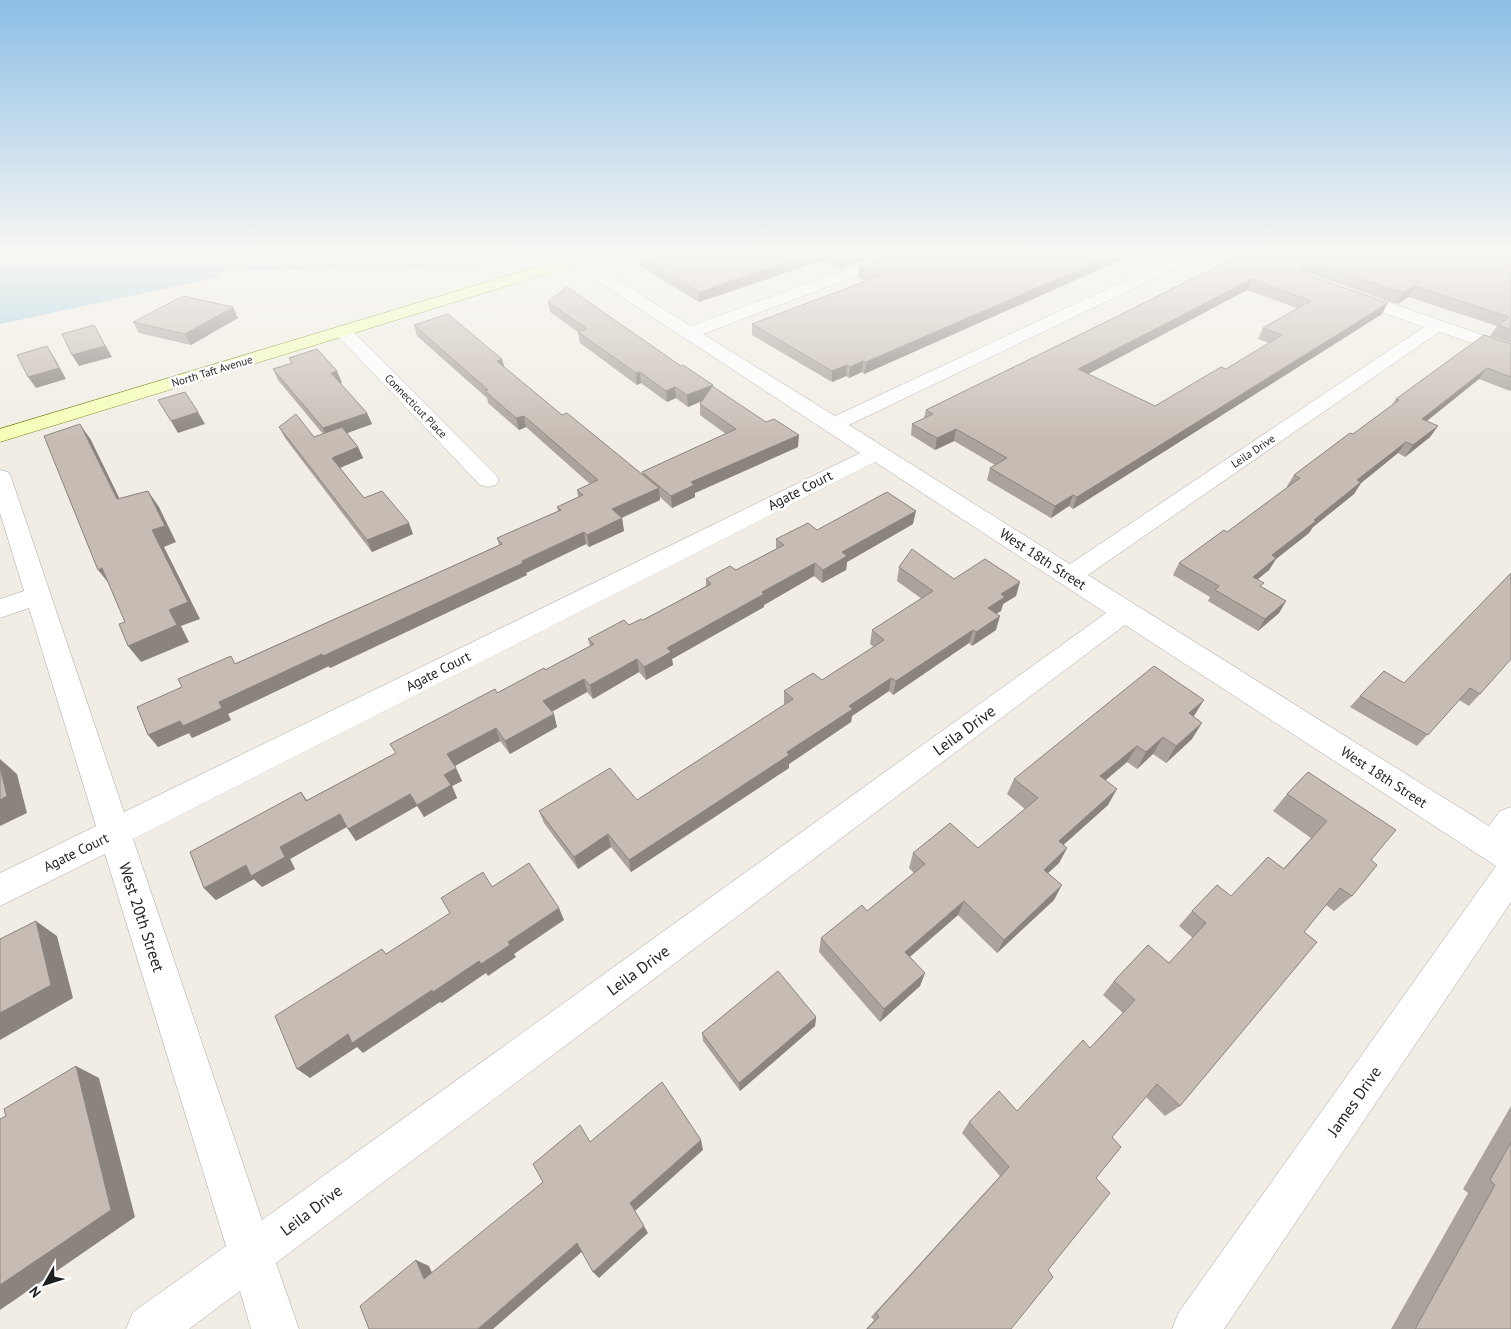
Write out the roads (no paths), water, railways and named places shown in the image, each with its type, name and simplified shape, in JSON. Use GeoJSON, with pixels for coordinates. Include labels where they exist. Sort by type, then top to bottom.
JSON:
{"type":"FeatureCollection","features":[{"type":"Feature","properties":{"kind":"main road","name":"North Taft Avenue"},"geometry":{"type":"LineString","coordinates":[[0,436],[392,316]]}},
{"type":"Feature","properties":{"kind":"street","name":"West 18th Street"},"geometry":{"type":"LineString","coordinates":[[666,316],[689,333],[1125,612],[1505,859]]}},
{"type":"Feature","properties":{"kind":"street"},"geometry":{"type":"LineString","coordinates":[[689,333],[735,316]]}},
{"type":"Feature","properties":{"kind":"street"},"geometry":{"type":"LineString","coordinates":[[832,425],[1063,316]]}},
{"type":"Feature","properties":{"kind":"street"},"geometry":{"type":"LineString","coordinates":[[1412,316],[1511,351]]}},
{"type":"Feature","properties":{"kind":"street","name":"Leila Drive"},"geometry":{"type":"LineString","coordinates":[[1069,576],[1438,325]]}},
{"type":"Feature","properties":{"kind":"street","name":"Connecticut Place"},"geometry":{"type":"LineString","coordinates":[[343,331],[488,480]]}},
{"type":"Feature","properties":{"kind":"street","name":"Agate Court"},"geometry":{"type":"LineString","coordinates":[[0,890],[876,453]]}},
{"type":"Feature","properties":{"kind":"street","name":"West 20th Street"},"geometry":{"type":"LineString","coordinates":[[0,477],[275,1329]]}},
{"type":"Feature","properties":{"kind":"street"},"geometry":{"type":"LineString","coordinates":[[0,609],[38,595]]}},
{"type":"Feature","properties":{"kind":"street","name":"Leila Drive"},"geometry":{"type":"LineString","coordinates":[[150,1329],[1125,612]]}},
{"type":"Feature","properties":{"kind":"street","name":"James Drive"},"geometry":{"type":"LineString","coordinates":[[1196,1329],[1505,859],[1511,821]]}},
{"type":"Feature","properties":{"kind":"water"},"geometry":{"type":"Polygon","coordinates":[[[0,316],[37,316],[0,324],[0,316]]]}}]}
